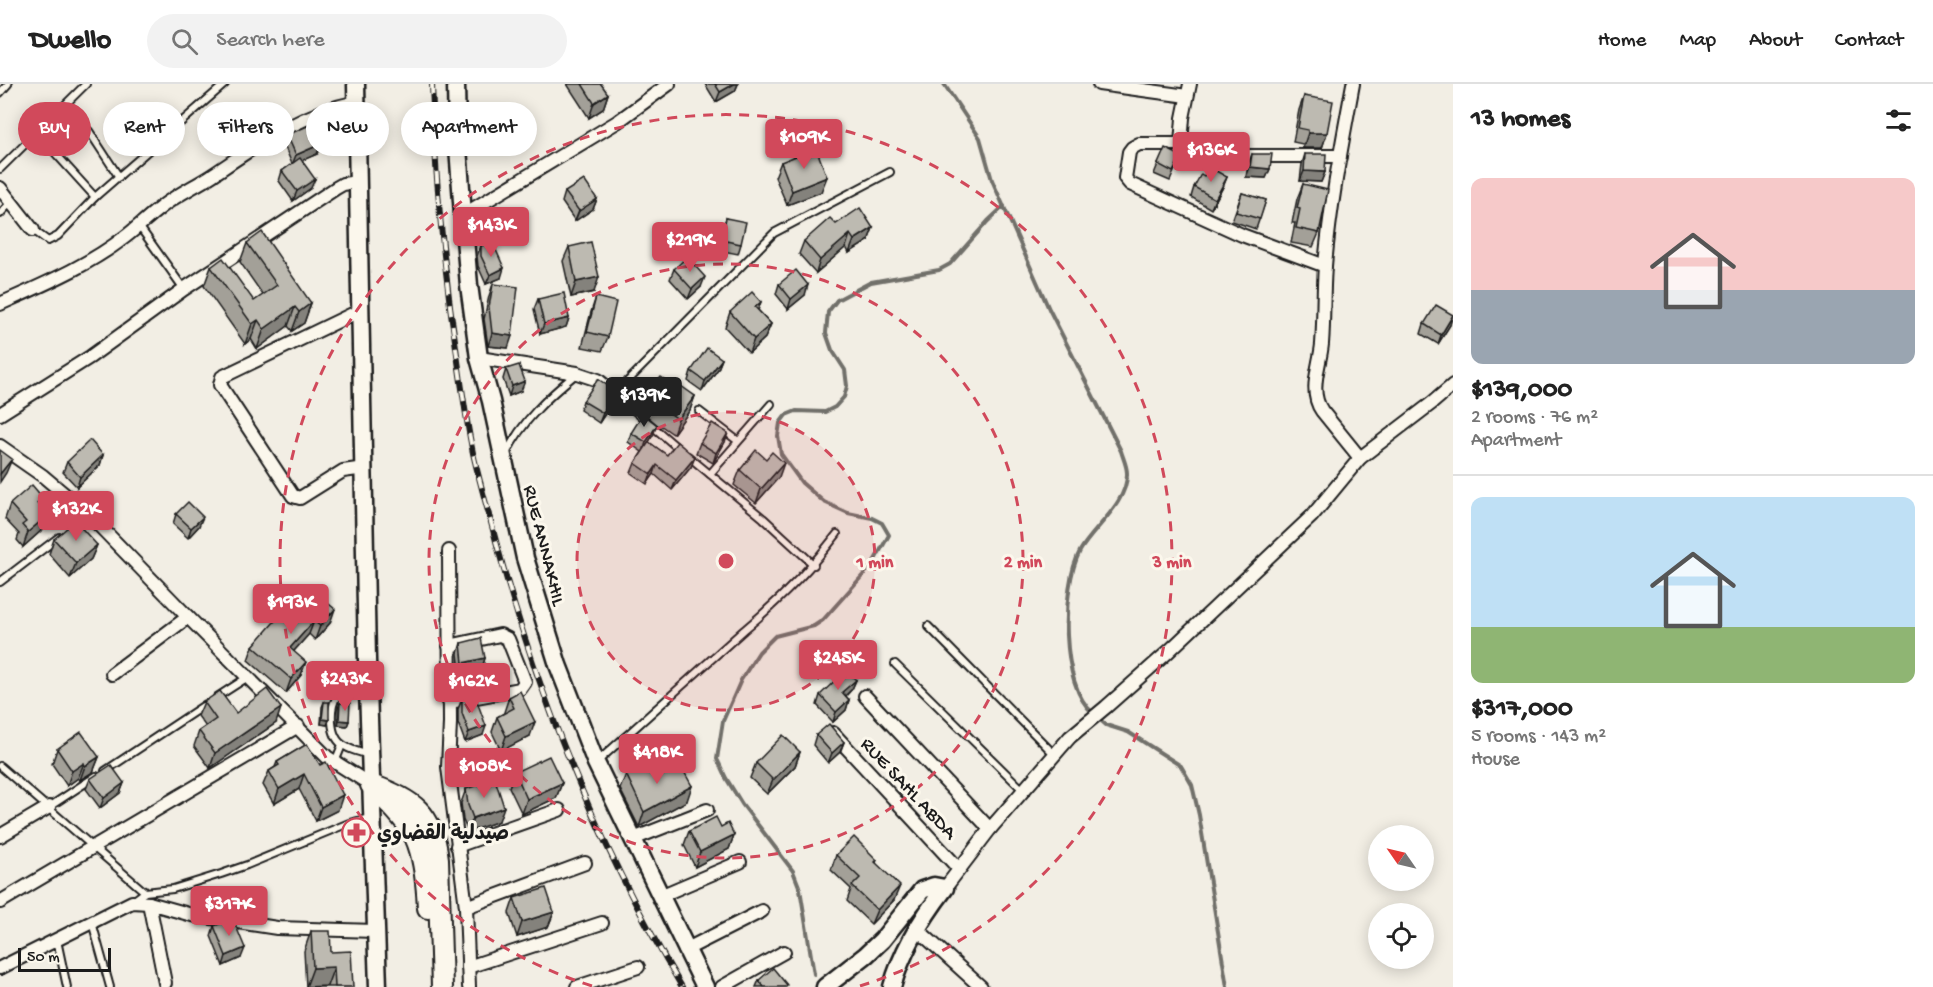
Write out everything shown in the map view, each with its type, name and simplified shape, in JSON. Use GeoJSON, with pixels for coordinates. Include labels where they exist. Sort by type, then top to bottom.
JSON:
{"type":"FeatureCollection","features":[{"type":"Feature","properties":{"kind":"main road"},"geometry":{"type":"LineString","coordinates":[[371,785],[408,826],[418,842],[427,887],[430,987]]}},
{"type":"Feature","properties":{"kind":"main road"},"geometry":{"type":"LineString","coordinates":[[371,785],[408,801],[420,810],[431,826],[438,858],[442,987]]}},
{"type":"Feature","properties":{"kind":"street"},"geometry":{"type":"LineString","coordinates":[[356,84],[357,102]]}},
{"type":"Feature","properties":{"kind":"street","name":"RUE ANNAKHIL"},"geometry":{"type":"LineString","coordinates":[[456,84],[462,215],[479,358],[491,401],[525,558],[562,676],[596,763],[705,987]]}},
{"type":"Feature","properties":{"kind":"street"},"geometry":{"type":"LineString","coordinates":[[462,215],[617,122],[669,84]]}},
{"type":"Feature","properties":{"kind":"street"},"geometry":{"type":"LineString","coordinates":[[1099,84],[1188,90],[1181,144]]}},
{"type":"Feature","properties":{"kind":"street"},"geometry":{"type":"LineString","coordinates":[[1353,84],[1340,156],[1325,266],[1321,348],[1315,398],[1322,411],[1360,458]]}},
{"type":"Feature","properties":{"kind":"street"},"geometry":{"type":"LineString","coordinates":[[0,304],[95,258],[161,207],[266,139],[306,118]]}},
{"type":"Feature","properties":{"kind":"street"},"geometry":{"type":"LineString","coordinates":[[1325,266],[1242,236],[1126,182],[1125,178],[1128,157],[1132,148],[1139,144],[1181,144],[1212,152],[1247,156],[1340,156]]}},
{"type":"Feature","properties":{"kind":"street"},"geometry":{"type":"LineString","coordinates":[[358,156],[368,681],[378,987]]}},
{"type":"Feature","properties":{"kind":"street"},"geometry":{"type":"LineString","coordinates":[[0,414],[90,357],[184,289],[336,188],[343,184],[358,182]]}},
{"type":"Feature","properties":{"kind":"street"},"geometry":{"type":"LineString","coordinates":[[0,188],[33,230]]}},
{"type":"Feature","properties":{"kind":"street"},"geometry":{"type":"LineString","coordinates":[[361,310],[222,377],[220,385],[293,496],[300,498],[343,471],[364,468]]}},
{"type":"Feature","properties":{"kind":"street"},"geometry":{"type":"LineString","coordinates":[[479,358],[577,373],[598,380],[615,394]]}},
{"type":"Feature","properties":{"kind":"street"},"geometry":{"type":"LineString","coordinates":[[893,987],[906,950],[917,929],[945,888],[990,828],[1054,754],[1082,726],[1106,708],[1168,652],[1312,516],[1360,458],[1453,385]]}},
{"type":"Feature","properties":{"kind":"street"},"geometry":{"type":"LineString","coordinates":[[0,447],[43,476],[88,514],[188,617],[335,762],[371,785]]}},
{"type":"Feature","properties":{"kind":"street"},"geometry":{"type":"LineString","coordinates":[[449,551],[448,767],[466,907],[469,987]]}},
{"type":"Feature","properties":{"kind":"street"},"geometry":{"type":"LineString","coordinates":[[112,674],[188,617]]}},
{"type":"Feature","properties":{"kind":"street"},"geometry":{"type":"LineString","coordinates":[[449,646],[503,635],[508,639],[525,682],[520,689],[449,702]]}},
{"type":"Feature","properties":{"kind":"street"},"geometry":{"type":"LineString","coordinates":[[865,696],[990,828]]}},
{"type":"Feature","properties":{"kind":"street"},"geometry":{"type":"LineString","coordinates":[[0,902],[298,726]]}},
{"type":"Feature","properties":{"kind":"street","name":"RUE SAHL ABDA"},"geometry":{"type":"LineString","coordinates":[[832,732],[959,869]]}},
{"type":"Feature","properties":{"kind":"street"},"geometry":{"type":"LineString","coordinates":[[0,836],[49,807]]}},
{"type":"Feature","properties":{"kind":"street"},"geometry":{"type":"LineString","coordinates":[[457,846],[559,810]]}},
{"type":"Feature","properties":{"kind":"street"},"geometry":{"type":"LineString","coordinates":[[633,840],[707,810]]}},
{"type":"Feature","properties":{"kind":"street"},"geometry":{"type":"LineString","coordinates":[[660,896],[740,862]]}},
{"type":"Feature","properties":{"kind":"street"},"geometry":{"type":"LineString","coordinates":[[466,907],[585,863]]}},
{"type":"Feature","properties":{"kind":"street"},"geometry":{"type":"LineString","coordinates":[[825,987],[882,940],[917,894],[934,886],[945,888]]}},
{"type":"Feature","properties":{"kind":"street"},"geometry":{"type":"LineString","coordinates":[[0,968],[132,902],[147,898],[192,915],[277,928],[375,931]]}},
{"type":"Feature","properties":{"kind":"street"},"geometry":{"type":"LineString","coordinates":[[147,898],[165,983]]}},
{"type":"Feature","properties":{"kind":"street"},"geometry":{"type":"LineString","coordinates":[[686,950],[762,911]]}},
{"type":"Feature","properties":{"kind":"street"},"geometry":{"type":"LineString","coordinates":[[468,967],[602,923]]}},
{"type":"Feature","properties":{"kind":"street"},"geometry":{"type":"LineString","coordinates":[[917,929],[981,987]]}},
{"type":"Feature","properties":{"kind":"street"},"geometry":{"type":"LineString","coordinates":[[722,987],[784,952]]}},
{"type":"Feature","properties":{"kind":"street"},"geometry":{"type":"LineString","coordinates":[[577,987],[638,967]]}},
{"type":"Feature","properties":{"kind":"lane"},"geometry":{"type":"LineString","coordinates":[[0,93],[9,84]]}},
{"type":"Feature","properties":{"kind":"lane"},"geometry":{"type":"LineString","coordinates":[[68,102],[86,84]]}},
{"type":"Feature","properties":{"kind":"lane"},"geometry":{"type":"LineString","coordinates":[[33,230],[43,239],[52,240],[58,236],[95,197],[225,84]]}},
{"type":"Feature","properties":{"kind":"lane"},"geometry":{"type":"LineString","coordinates":[[91,134],[119,177]]}},
{"type":"Feature","properties":{"kind":"lane"},"geometry":{"type":"LineString","coordinates":[[0,169],[18,151]]}},
{"type":"Feature","properties":{"kind":"lane"},"geometry":{"type":"LineString","coordinates":[[57,156],[95,197]]}},
{"type":"Feature","properties":{"kind":"lane"},"geometry":{"type":"LineString","coordinates":[[813,565],[763,518],[636,414],[615,394],[774,233],[890,172]]}},
{"type":"Feature","properties":{"kind":"lane"},"geometry":{"type":"LineString","coordinates":[[0,214],[12,201]]}},
{"type":"Feature","properties":{"kind":"lane"},"geometry":{"type":"LineString","coordinates":[[139,226],[184,289]]}},
{"type":"Feature","properties":{"kind":"lane"},"geometry":{"type":"LineString","coordinates":[[503,459],[516,436],[548,398],[577,373]]}},
{"type":"Feature","properties":{"kind":"lane"},"geometry":{"type":"LineString","coordinates":[[710,474],[771,405]]}},
{"type":"Feature","properties":{"kind":"lane"},"geometry":{"type":"LineString","coordinates":[[699,411],[738,441]]}},
{"type":"Feature","properties":{"kind":"lane"},"geometry":{"type":"LineString","coordinates":[[0,582],[88,514]]}},
{"type":"Feature","properties":{"kind":"lane"},"geometry":{"type":"LineString","coordinates":[[596,763],[767,612],[813,565],[837,534]]}},
{"type":"Feature","properties":{"kind":"lane"},"geometry":{"type":"LineString","coordinates":[[928,626],[1054,754]]}},
{"type":"Feature","properties":{"kind":"lane"},"geometry":{"type":"LineString","coordinates":[[895,664],[1023,789]]}},
{"type":"Feature","properties":{"kind":"lane"},"geometry":{"type":"LineString","coordinates":[[49,807],[248,676]]}},
{"type":"Feature","properties":{"kind":"lane"},"geometry":{"type":"LineString","coordinates":[[368,681],[342,691],[333,702],[331,725],[333,734],[348,750],[370,755]]}},
{"type":"Feature","properties":{"kind":"lane"},"geometry":{"type":"LineString","coordinates":[[335,762],[342,745]]}},
{"type":"Feature","properties":{"kind":"lane"},"geometry":{"type":"LineString","coordinates":[[0,766],[49,807],[147,898],[230,871],[349,823],[372,818]]}},
{"type":"Feature","properties":{"kind":"lane"},"geometry":{"type":"LineString","coordinates":[[92,922],[110,987]]}},
{"type":"Feature","properties":{"kind":"lane"},"geometry":{"type":"LineString","coordinates":[[57,940],[67,987]]}},
{"type":"Feature","properties":{"kind":"building"},"geometry":{"type":"Polygon","coordinates":[[[582,84],[601,84],[608,94],[594,103],[582,84]]]}},
{"type":"Feature","properties":{"kind":"building"},"geometry":{"type":"Polygon","coordinates":[[[715,84],[734,84],[720,92],[715,84]]]}},
{"type":"Feature","properties":{"kind":"building"},"geometry":{"type":"Polygon","coordinates":[[[1304,96],[1333,101],[1327,133],[1308,133],[1308,130],[1298,128],[1304,96]]]}},
{"type":"Feature","properties":{"kind":"building"},"geometry":{"type":"Polygon","coordinates":[[[306,127],[306,151],[296,155],[294,151],[294,132],[306,127]]]}},
{"type":"Feature","properties":{"kind":"building"},"geometry":{"type":"Polygon","coordinates":[[[816,148],[827,177],[792,191],[781,162],[816,148]]]}},
{"type":"Feature","properties":{"kind":"building"},"geometry":{"type":"Polygon","coordinates":[[[1165,148],[1181,156],[1173,172],[1158,164],[1165,148]]]}},
{"type":"Feature","properties":{"kind":"building"},"geometry":{"type":"Polygon","coordinates":[[[1252,154],[1272,154],[1270,169],[1250,167],[1252,154]]]}},
{"type":"Feature","properties":{"kind":"building"},"geometry":{"type":"Polygon","coordinates":[[[1305,154],[1326,154],[1325,172],[1304,171],[1305,154]]]}},
{"type":"Feature","properties":{"kind":"building"},"geometry":{"type":"Polygon","coordinates":[[[300,158],[315,179],[297,191],[282,171],[300,158]]]}},
{"type":"Feature","properties":{"kind":"building"},"geometry":{"type":"Polygon","coordinates":[[[1209,167],[1227,177],[1215,199],[1194,187],[1201,174],[1204,176],[1209,167]]]}},
{"type":"Feature","properties":{"kind":"building"},"geometry":{"type":"Polygon","coordinates":[[[584,180],[597,199],[579,211],[565,192],[584,180]]]}},
{"type":"Feature","properties":{"kind":"building"},"geometry":{"type":"Polygon","coordinates":[[[1303,184],[1328,190],[1319,233],[1296,228],[1300,209],[1297,208],[1303,184]]]}},
{"type":"Feature","properties":{"kind":"building"},"geometry":{"type":"Polygon","coordinates":[[[1242,193],[1266,200],[1260,219],[1236,212],[1242,193]]]}},
{"type":"Feature","properties":{"kind":"building"},"geometry":{"type":"Polygon","coordinates":[[[860,208],[873,228],[854,240],[850,234],[820,260],[804,241],[830,218],[836,224],[860,208]]]}},
{"type":"Feature","properties":{"kind":"building"},"geometry":{"type":"Polygon","coordinates":[[[726,218],[746,222],[741,244],[721,240],[726,218]]]}},
{"type":"Feature","properties":{"kind":"building"},"geometry":{"type":"Polygon","coordinates":[[[262,232],[311,303],[299,312],[295,307],[264,329],[258,320],[252,324],[211,267],[223,258],[254,301],[277,285],[247,243],[262,232]]]}},
{"type":"Feature","properties":{"kind":"building"},"geometry":{"type":"Polygon","coordinates":[[[492,241],[504,268],[490,275],[481,256],[481,246],[492,241]]]}},
{"type":"Feature","properties":{"kind":"building"},"geometry":{"type":"Polygon","coordinates":[[[591,242],[599,277],[576,282],[569,247],[591,242]]]}},
{"type":"Feature","properties":{"kind":"building"},"geometry":{"type":"Polygon","coordinates":[[[687,257],[705,277],[692,289],[674,269],[687,257]]]}},
{"type":"Feature","properties":{"kind":"building"},"geometry":{"type":"Polygon","coordinates":[[[796,270],[808,285],[791,299],[779,284],[796,270]]]}},
{"type":"Feature","properties":{"kind":"building"},"geometry":{"type":"Polygon","coordinates":[[[493,284],[518,287],[512,336],[492,333],[489,307],[493,284]]]}},
{"type":"Feature","properties":{"kind":"building"},"geometry":{"type":"Polygon","coordinates":[[[752,292],[761,302],[755,307],[771,324],[754,339],[730,312],[752,292]]]}},
{"type":"Feature","properties":{"kind":"building"},"geometry":{"type":"Polygon","coordinates":[[[564,293],[569,318],[544,324],[538,299],[564,293]]]}},
{"type":"Feature","properties":{"kind":"building"},"geometry":{"type":"Polygon","coordinates":[[[596,297],[616,302],[608,337],[587,332],[596,297]]]}},
{"type":"Feature","properties":{"kind":"building"},"geometry":{"type":"Polygon","coordinates":[[[1436,305],[1453,315],[1441,335],[1424,324],[1436,305]]]}},
{"type":"Feature","properties":{"kind":"building"},"geometry":{"type":"Polygon","coordinates":[[[707,348],[722,359],[705,381],[691,371],[707,348]]]}},
{"type":"Feature","properties":{"kind":"building"},"geometry":{"type":"Polygon","coordinates":[[[519,365],[525,381],[512,386],[506,369],[519,365]]]}},
{"type":"Feature","properties":{"kind":"building"},"geometry":{"type":"Polygon","coordinates":[[[661,377],[679,389],[681,386],[695,396],[678,419],[665,410],[664,412],[646,396],[661,377]]]}},
{"type":"Feature","properties":{"kind":"building"},"geometry":{"type":"Polygon","coordinates":[[[598,379],[617,392],[603,413],[583,401],[598,379]]]}},
{"type":"Feature","properties":{"kind":"building"},"geometry":{"type":"Polygon","coordinates":[[[643,414],[657,425],[646,442],[631,433],[643,414]]]}},
{"type":"Feature","properties":{"kind":"building"},"geometry":{"type":"Polygon","coordinates":[[[712,423],[728,433],[716,453],[700,443],[712,423]]]}},
{"type":"Feature","properties":{"kind":"building"},"geometry":{"type":"Polygon","coordinates":[[[90,440],[103,455],[80,477],[67,462],[90,440]]]}},
{"type":"Feature","properties":{"kind":"building"},"geometry":{"type":"Polygon","coordinates":[[[649,442],[667,455],[677,442],[695,457],[676,480],[657,465],[651,474],[635,463],[649,442]]]}},
{"type":"Feature","properties":{"kind":"building"},"geometry":{"type":"Polygon","coordinates":[[[0,450],[12,459],[0,474],[0,450]]]}},
{"type":"Feature","properties":{"kind":"building"},"geometry":{"type":"Polygon","coordinates":[[[756,450],[766,459],[772,452],[784,463],[761,489],[740,470],[756,450]]]}},
{"type":"Feature","properties":{"kind":"building"},"geometry":{"type":"Polygon","coordinates":[[[32,485],[43,498],[37,503],[48,515],[28,532],[22,525],[26,522],[10,504],[32,485]]]}},
{"type":"Feature","properties":{"kind":"building"},"geometry":{"type":"Polygon","coordinates":[[[188,502],[203,517],[191,528],[176,514],[188,502]]]}},
{"type":"Feature","properties":{"kind":"building"},"geometry":{"type":"Polygon","coordinates":[[[75,521],[97,545],[76,563],[54,539],[75,521]]]}},
{"type":"Feature","properties":{"kind":"building"},"geometry":{"type":"Polygon","coordinates":[[[318,595],[335,609],[320,626],[314,621],[290,648],[306,662],[291,679],[253,646],[288,606],[299,616],[318,595]]]}},
{"type":"Feature","properties":{"kind":"building"},"geometry":{"type":"Polygon","coordinates":[[[481,638],[485,658],[463,663],[461,643],[481,638]]]}},
{"type":"Feature","properties":{"kind":"building"},"geometry":{"type":"Polygon","coordinates":[[[846,670],[856,680],[842,692],[849,700],[836,712],[820,695],[846,670]]]}},
{"type":"Feature","properties":{"kind":"building"},"geometry":{"type":"Polygon","coordinates":[[[267,689],[281,708],[215,753],[199,731],[216,719],[204,702],[220,691],[236,713],[267,689]]]}},
{"type":"Feature","properties":{"kind":"building"},"geometry":{"type":"Polygon","coordinates":[[[520,691],[535,722],[506,736],[497,717],[514,708],[509,697],[520,691]]]}},
{"type":"Feature","properties":{"kind":"building"},"geometry":{"type":"Polygon","coordinates":[[[475,696],[486,726],[469,732],[462,713],[462,699],[475,696]]]}},
{"type":"Feature","properties":{"kind":"building"},"geometry":{"type":"Polygon","coordinates":[[[324,702],[329,702],[329,720],[322,719],[324,702]]]}},
{"type":"Feature","properties":{"kind":"building"},"geometry":{"type":"Polygon","coordinates":[[[340,703],[350,703],[349,721],[339,720],[340,703]]]}},
{"type":"Feature","properties":{"kind":"building"},"geometry":{"type":"Polygon","coordinates":[[[829,724],[844,742],[832,753],[816,735],[829,724]]]}},
{"type":"Feature","properties":{"kind":"building"},"geometry":{"type":"Polygon","coordinates":[[[81,732],[99,757],[72,771],[57,749],[81,732]]]}},
{"type":"Feature","properties":{"kind":"building"},"geometry":{"type":"Polygon","coordinates":[[[783,735],[800,752],[773,780],[756,763],[783,735]]]}},
{"type":"Feature","properties":{"kind":"building"},"geometry":{"type":"Polygon","coordinates":[[[307,744],[320,765],[326,762],[343,795],[321,807],[304,774],[279,789],[269,771],[279,765],[277,762],[307,744]]]}},
{"type":"Feature","properties":{"kind":"building"},"geometry":{"type":"Polygon","coordinates":[[[549,756],[562,783],[527,799],[515,772],[549,756]]]}},
{"type":"Feature","properties":{"kind":"building"},"geometry":{"type":"Polygon","coordinates":[[[648,762],[657,778],[681,766],[692,786],[644,812],[626,774],[648,762]]]}},
{"type":"Feature","properties":{"kind":"building"},"geometry":{"type":"Polygon","coordinates":[[[111,765],[124,783],[104,798],[90,779],[111,765]]]}},
{"type":"Feature","properties":{"kind":"building"},"geometry":{"type":"Polygon","coordinates":[[[495,779],[504,807],[473,818],[468,805],[466,789],[495,779]]]}},
{"type":"Feature","properties":{"kind":"building"},"geometry":{"type":"Polygon","coordinates":[[[716,817],[721,827],[728,823],[734,835],[700,852],[689,831],[716,817]]]}},
{"type":"Feature","properties":{"kind":"building"},"geometry":{"type":"Polygon","coordinates":[[[854,837],[877,860],[875,862],[900,886],[877,910],[852,886],[860,878],[836,855],[854,837]]]}},
{"type":"Feature","properties":{"kind":"building"},"geometry":{"type":"Polygon","coordinates":[[[546,888],[554,912],[522,922],[514,898],[546,888]]]}},
{"type":"Feature","properties":{"kind":"building"},"geometry":{"type":"Polygon","coordinates":[[[233,919],[245,948],[226,956],[214,926],[233,919]]]}},
{"type":"Feature","properties":{"kind":"building"},"geometry":{"type":"Polygon","coordinates":[[[311,931],[330,931],[331,952],[351,951],[353,987],[335,987],[334,967],[313,968],[311,931]]]}},
{"type":"Feature","properties":{"kind":"building"},"geometry":{"type":"Polygon","coordinates":[[[773,968],[787,985],[785,987],[764,987],[759,980],[773,968]]]}},
{"type":"Feature","properties":{"kind":"waterway"},"geometry":{"type":"LineString","coordinates":[[944,84],[980,138],[992,180],[1049,309],[1121,451],[1126,468],[1126,484],[1122,495],[1080,551],[1069,588],[1067,611],[1069,659],[1074,681],[1082,700],[1093,713]]}},
{"type":"Feature","properties":{"kind":"waterway"},"geometry":{"type":"LineString","coordinates":[[814,974],[800,889],[793,871],[742,804],[717,759],[723,721],[741,680],[759,652],[775,636],[814,626],[823,620],[872,565],[889,535],[882,523],[872,518],[848,513],[824,502],[802,483],[781,454],[778,436],[780,423],[786,415],[796,411],[825,412],[835,407],[844,397],[847,386],[845,370],[832,350],[826,333],[828,312],[837,300],[871,282],[939,270],[950,264],[1004,206]]}},
{"type":"Feature","properties":{"kind":"waterway"},"geometry":{"type":"LineString","coordinates":[[1098,718],[1106,725],[1128,732],[1181,766],[1192,785],[1227,987]]}},
{"type":"Feature","properties":{"kind":"railway"},"geometry":{"type":"LineString","coordinates":[[432,84],[441,226],[454,333],[471,442],[497,545],[532,660],[574,772],[624,882],[682,987]]}},
{"type":"Feature","properties":{"kind":"place","name":"صيدلية القضاوي"},"geometry":{"type":"Point","coordinates":[356,832]}}]}
